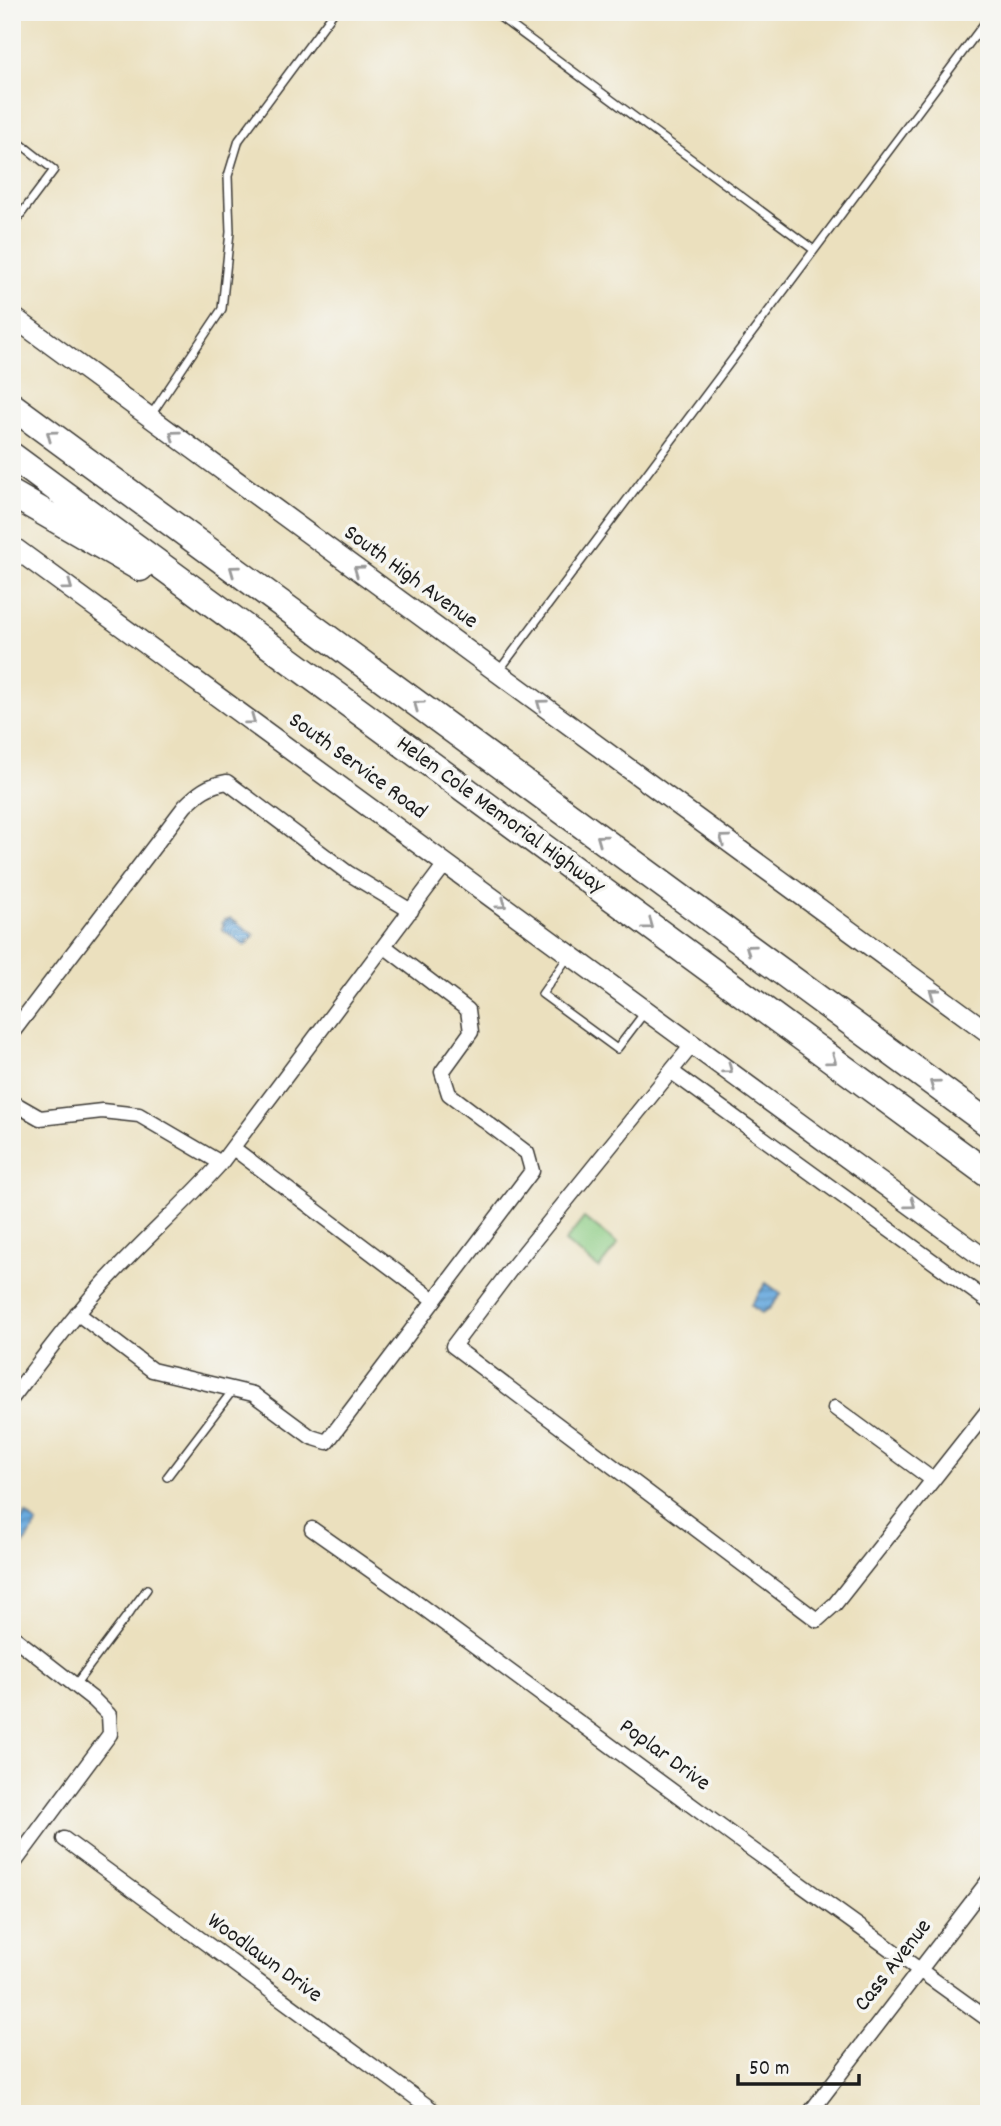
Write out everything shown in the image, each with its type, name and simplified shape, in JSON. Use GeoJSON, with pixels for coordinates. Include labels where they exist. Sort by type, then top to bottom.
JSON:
{"type":"FeatureCollection","features":[{"type":"Feature","properties":{"kind":"highway","name":"Helen Cole Memorial Highway"},"geometry":{"type":"LineString","coordinates":[[12,406],[989,1124]]}},
{"type":"Feature","properties":{"kind":"highway","name":"Helen Cole Memorial Highway"},"geometry":{"type":"LineString","coordinates":[[12,456],[989,1175]]}},
{"type":"Feature","properties":{"kind":"highway"},"geometry":{"type":"LineString","coordinates":[[12,494],[247,631]]}},
{"type":"Feature","properties":{"kind":"main road","name":"South High Avenue"},"geometry":{"type":"LineString","coordinates":[[12,316],[989,1033]]}},
{"type":"Feature","properties":{"kind":"main road","name":"South Service Road"},"geometry":{"type":"LineString","coordinates":[[12,546],[989,1262]]}},
{"type":"Feature","properties":{"kind":"street"},"geometry":{"type":"LineString","coordinates":[[12,1033],[184,806],[200,791],[215,784],[227,782],[348,873],[411,911]]}},
{"type":"Feature","properties":{"kind":"street"},"geometry":{"type":"LineString","coordinates":[[12,1398],[78,1313],[221,1163],[446,863]]}},
{"type":"Feature","properties":{"kind":"street"},"geometry":{"type":"LineString","coordinates":[[78,1313],[152,1370],[253,1394],[311,1437],[327,1442],[532,1171],[527,1153],[449,1094],[442,1072],[471,1032],[468,1010],[384,946]]}},
{"type":"Feature","properties":{"kind":"street"},"geometry":{"type":"LineString","coordinates":[[693,1044],[511,1269],[453,1346],[817,1620],[835,1604],[989,1409]]}},
{"type":"Feature","properties":{"kind":"street"},"geometry":{"type":"LineString","coordinates":[[672,1072],[989,1302]]}},
{"type":"Feature","properties":{"kind":"street"},"geometry":{"type":"LineString","coordinates":[[12,1102],[40,1118],[102,1111],[139,1115],[221,1163]]}},
{"type":"Feature","properties":{"kind":"street"},"geometry":{"type":"LineString","coordinates":[[233,1148],[434,1300]]}},
{"type":"Feature","properties":{"kind":"street"},"geometry":{"type":"LineString","coordinates":[[835,1408],[933,1480]]}},
{"type":"Feature","properties":{"kind":"street","name":"Poplar Drive"},"geometry":{"type":"LineString","coordinates":[[312,1529],[989,2020]]}},
{"type":"Feature","properties":{"kind":"street"},"geometry":{"type":"LineString","coordinates":[[12,1636],[110,1715],[110,1734],[15,1858]]}},
{"type":"Feature","properties":{"kind":"street","name":"Woodlawn Drive"},"geometry":{"type":"LineString","coordinates":[[64,1839],[438,2114]]}},
{"type":"Feature","properties":{"kind":"street","name":"Cass Avenue"},"geometry":{"type":"LineString","coordinates":[[809,2114],[989,1880]]}},
{"type":"Feature","properties":{"kind":"lane"},"geometry":{"type":"LineString","coordinates":[[149,417],[222,309],[230,233],[228,176],[239,140],[334,12]]}},
{"type":"Feature","properties":{"kind":"lane"},"geometry":{"type":"LineString","coordinates":[[493,12],[814,250]]}},
{"type":"Feature","properties":{"kind":"lane"},"geometry":{"type":"LineString","coordinates":[[498,673],[989,17]]}},
{"type":"Feature","properties":{"kind":"lane"},"geometry":{"type":"LineString","coordinates":[[12,137],[54,170],[12,226]]}},
{"type":"Feature","properties":{"kind":"lane"},"geometry":{"type":"LineString","coordinates":[[570,954],[542,994],[617,1049],[646,1010]]}},
{"type":"Feature","properties":{"kind":"lane"},"geometry":{"type":"LineString","coordinates":[[167,1477],[233,1389]]}},
{"type":"Feature","properties":{"kind":"lane"},"geometry":{"type":"LineString","coordinates":[[75,1685],[147,1589]]}},
{"type":"Feature","properties":{"kind":"green space"},"geometry":{"type":"Polygon","coordinates":[[[584,1218],[618,1244],[599,1268],[565,1242],[584,1218]]]}},
{"type":"Feature","properties":{"kind":"water"},"geometry":{"type":"Polygon","coordinates":[[[230,918],[254,935],[245,946],[222,929],[222,923],[230,918]]]}},
{"type":"Feature","properties":{"kind":"water"},"geometry":{"type":"Polygon","coordinates":[[[766,1283],[781,1294],[769,1309],[761,1313],[751,1305],[766,1283]]]}},
{"type":"Feature","properties":{"kind":"water"},"geometry":{"type":"Polygon","coordinates":[[[26,1514],[37,1524],[24,1544],[12,1533],[26,1514]]]}}]}
